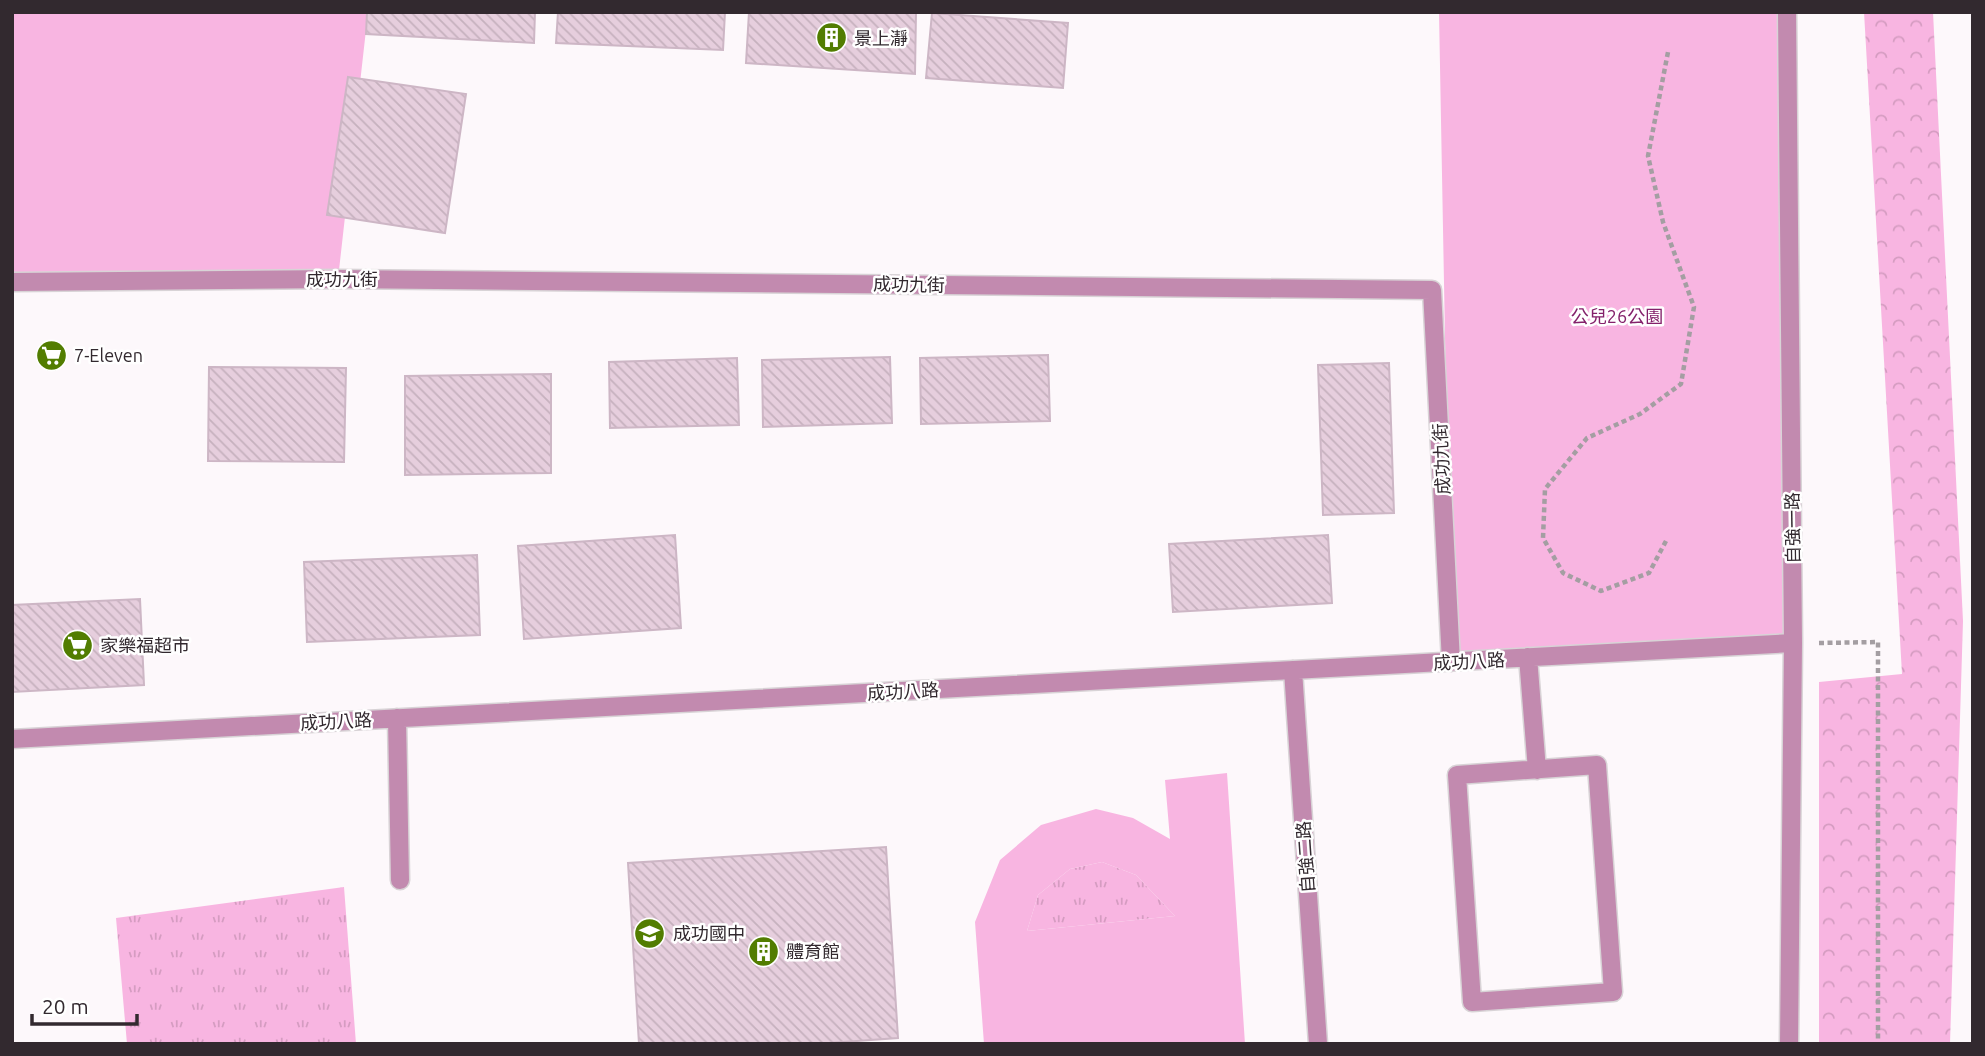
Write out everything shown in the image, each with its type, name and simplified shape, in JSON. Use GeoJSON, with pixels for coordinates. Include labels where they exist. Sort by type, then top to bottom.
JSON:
{"type":"FeatureCollection","features":[{"type":"Feature","properties":{"kind":"street","name":"自強一路"},"geometry":{"type":"LineString","coordinates":[[1787,12],[1793,643],[1789,1044]]}},
{"type":"Feature","properties":{"kind":"street","name":"成功九街"},"geometry":{"type":"LineString","coordinates":[[12,282],[338,279],[1432,290],[1451,662]]}},
{"type":"Feature","properties":{"kind":"street","name":"成功八路"},"geometry":{"type":"LineString","coordinates":[[12,739],[1793,643]]}},
{"type":"Feature","properties":{"kind":"street"},"geometry":{"type":"LineString","coordinates":[[1528,657],[1537,770]]}},
{"type":"Feature","properties":{"kind":"street","name":"自強二路"},"geometry":{"type":"LineString","coordinates":[[1293,670],[1318,1044]]}},
{"type":"Feature","properties":{"kind":"street"},"geometry":{"type":"LineString","coordinates":[[397,718],[400,880]]}},
{"type":"Feature","properties":{"kind":"street"},"geometry":{"type":"LineString","coordinates":[[1597,765],[1613,992],[1472,1002],[1457,775],[1537,770],[1597,765]]}},
{"type":"Feature","properties":{"kind":"path"},"geometry":{"type":"LineString","coordinates":[[1666,541],[1649,572],[1601,591],[1563,573],[1543,538],[1545,489],[1587,438],[1640,414],[1681,384],[1694,307],[1663,222],[1648,156],[1668,52]]}},
{"type":"Feature","properties":{"kind":"path"},"geometry":{"type":"LineString","coordinates":[[1793,643],[1878,642],[1878,1044]]}},
{"type":"Feature","properties":{"kind":"green space"},"geometry":{"type":"Polygon","coordinates":[[[12,12],[368,12],[338,279],[12,282],[12,12]]]}},
{"type":"Feature","properties":{"kind":"green space","name":"公兒26公園"},"geometry":{"type":"Polygon","coordinates":[[[1439,12],[1787,12],[1793,643],[1451,662],[1439,12]]]}},
{"type":"Feature","properties":{"kind":"green space"},"geometry":{"type":"Polygon","coordinates":[[[1864,12],[1933,12],[1963,621],[1950,1044],[1819,1044],[1819,682],[1902,674],[1864,12]]]}},
{"type":"Feature","properties":{"kind":"green space"},"geometry":{"type":"Polygon","coordinates":[[[1227,773],[1245,1044],[984,1044],[975,922],[1000,860],[1041,825],[1096,809],[1133,818],[1170,839],[1165,780],[1227,773]],[[1102,862],[1070,869],[1038,895],[1027,931],[1175,916],[1136,875],[1102,862]]]}},
{"type":"Feature","properties":{"kind":"green space"},"geometry":{"type":"Polygon","coordinates":[[[1102,862],[1136,875],[1175,916],[1027,931],[1038,895],[1070,869],[1102,862]]]}},
{"type":"Feature","properties":{"kind":"green space"},"geometry":{"type":"Polygon","coordinates":[[[344,887],[356,1044],[127,1044],[116,918],[344,887]]]}},
{"type":"Feature","properties":{"kind":"building"},"geometry":{"type":"Polygon","coordinates":[[[367,12],[535,12],[534,43],[366,34],[367,12]]]}},
{"type":"Feature","properties":{"kind":"building"},"geometry":{"type":"Polygon","coordinates":[[[558,12],[725,12],[723,50],[556,43],[558,12]]]}},
{"type":"Feature","properties":{"kind":"building","name":"景上瀞"},"geometry":{"type":"Polygon","coordinates":[[[749,12],[916,12],[915,74],[746,63],[749,12]]]}},
{"type":"Feature","properties":{"kind":"building"},"geometry":{"type":"Polygon","coordinates":[[[932,13],[1068,23],[1063,88],[926,78],[932,13]]]}},
{"type":"Feature","properties":{"kind":"building"},"geometry":{"type":"Polygon","coordinates":[[[348,77],[466,94],[445,233],[327,215],[348,77]]]}},
{"type":"Feature","properties":{"kind":"building"},"geometry":{"type":"Polygon","coordinates":[[[1048,355],[1050,421],[921,424],[920,358],[1048,355]]]}},
{"type":"Feature","properties":{"kind":"building"},"geometry":{"type":"Polygon","coordinates":[[[890,357],[892,423],[763,427],[762,360],[890,357]]]}},
{"type":"Feature","properties":{"kind":"building"},"geometry":{"type":"Polygon","coordinates":[[[737,358],[739,425],[610,428],[609,362],[737,358]]]}},
{"type":"Feature","properties":{"kind":"building"},"geometry":{"type":"Polygon","coordinates":[[[1389,363],[1394,513],[1323,515],[1318,365],[1389,363]]]}},
{"type":"Feature","properties":{"kind":"building"},"geometry":{"type":"Polygon","coordinates":[[[209,367],[346,368],[344,462],[208,461],[209,367]]]}},
{"type":"Feature","properties":{"kind":"building"},"geometry":{"type":"Polygon","coordinates":[[[551,374],[551,473],[405,475],[405,376],[551,374]]]}},
{"type":"Feature","properties":{"kind":"building"},"geometry":{"type":"Polygon","coordinates":[[[675,535],[681,628],[524,639],[518,546],[675,535]]]}},
{"type":"Feature","properties":{"kind":"building"},"geometry":{"type":"Polygon","coordinates":[[[1328,535],[1332,603],[1173,612],[1169,544],[1328,535]]]}},
{"type":"Feature","properties":{"kind":"building"},"geometry":{"type":"Polygon","coordinates":[[[477,555],[480,635],[307,642],[304,562],[477,555]]]}},
{"type":"Feature","properties":{"kind":"building","name":"家樂福超市"},"geometry":{"type":"Polygon","coordinates":[[[140,599],[144,685],[12,692],[12,605],[140,599]]]}},
{"type":"Feature","properties":{"kind":"building","name":"體育館"},"geometry":{"type":"Polygon","coordinates":[[[886,847],[898,1038],[815,1044],[639,1044],[628,863],[886,847]]]}},
{"type":"Feature","properties":{"kind":"place","name":"景上瀞"},"geometry":{"type":"Point","coordinates":[831,38]}},
{"type":"Feature","properties":{"kind":"place","name":"7-Eleven"},"geometry":{"type":"Point","coordinates":[51,355]}},
{"type":"Feature","properties":{"kind":"place","name":"家樂福超市"},"geometry":{"type":"Point","coordinates":[77,645]}},
{"type":"Feature","properties":{"kind":"place","name":"成功國中"},"geometry":{"type":"Point","coordinates":[650,933]}},
{"type":"Feature","properties":{"kind":"place","name":"體育館"},"geometry":{"type":"Point","coordinates":[763,951]}}]}
